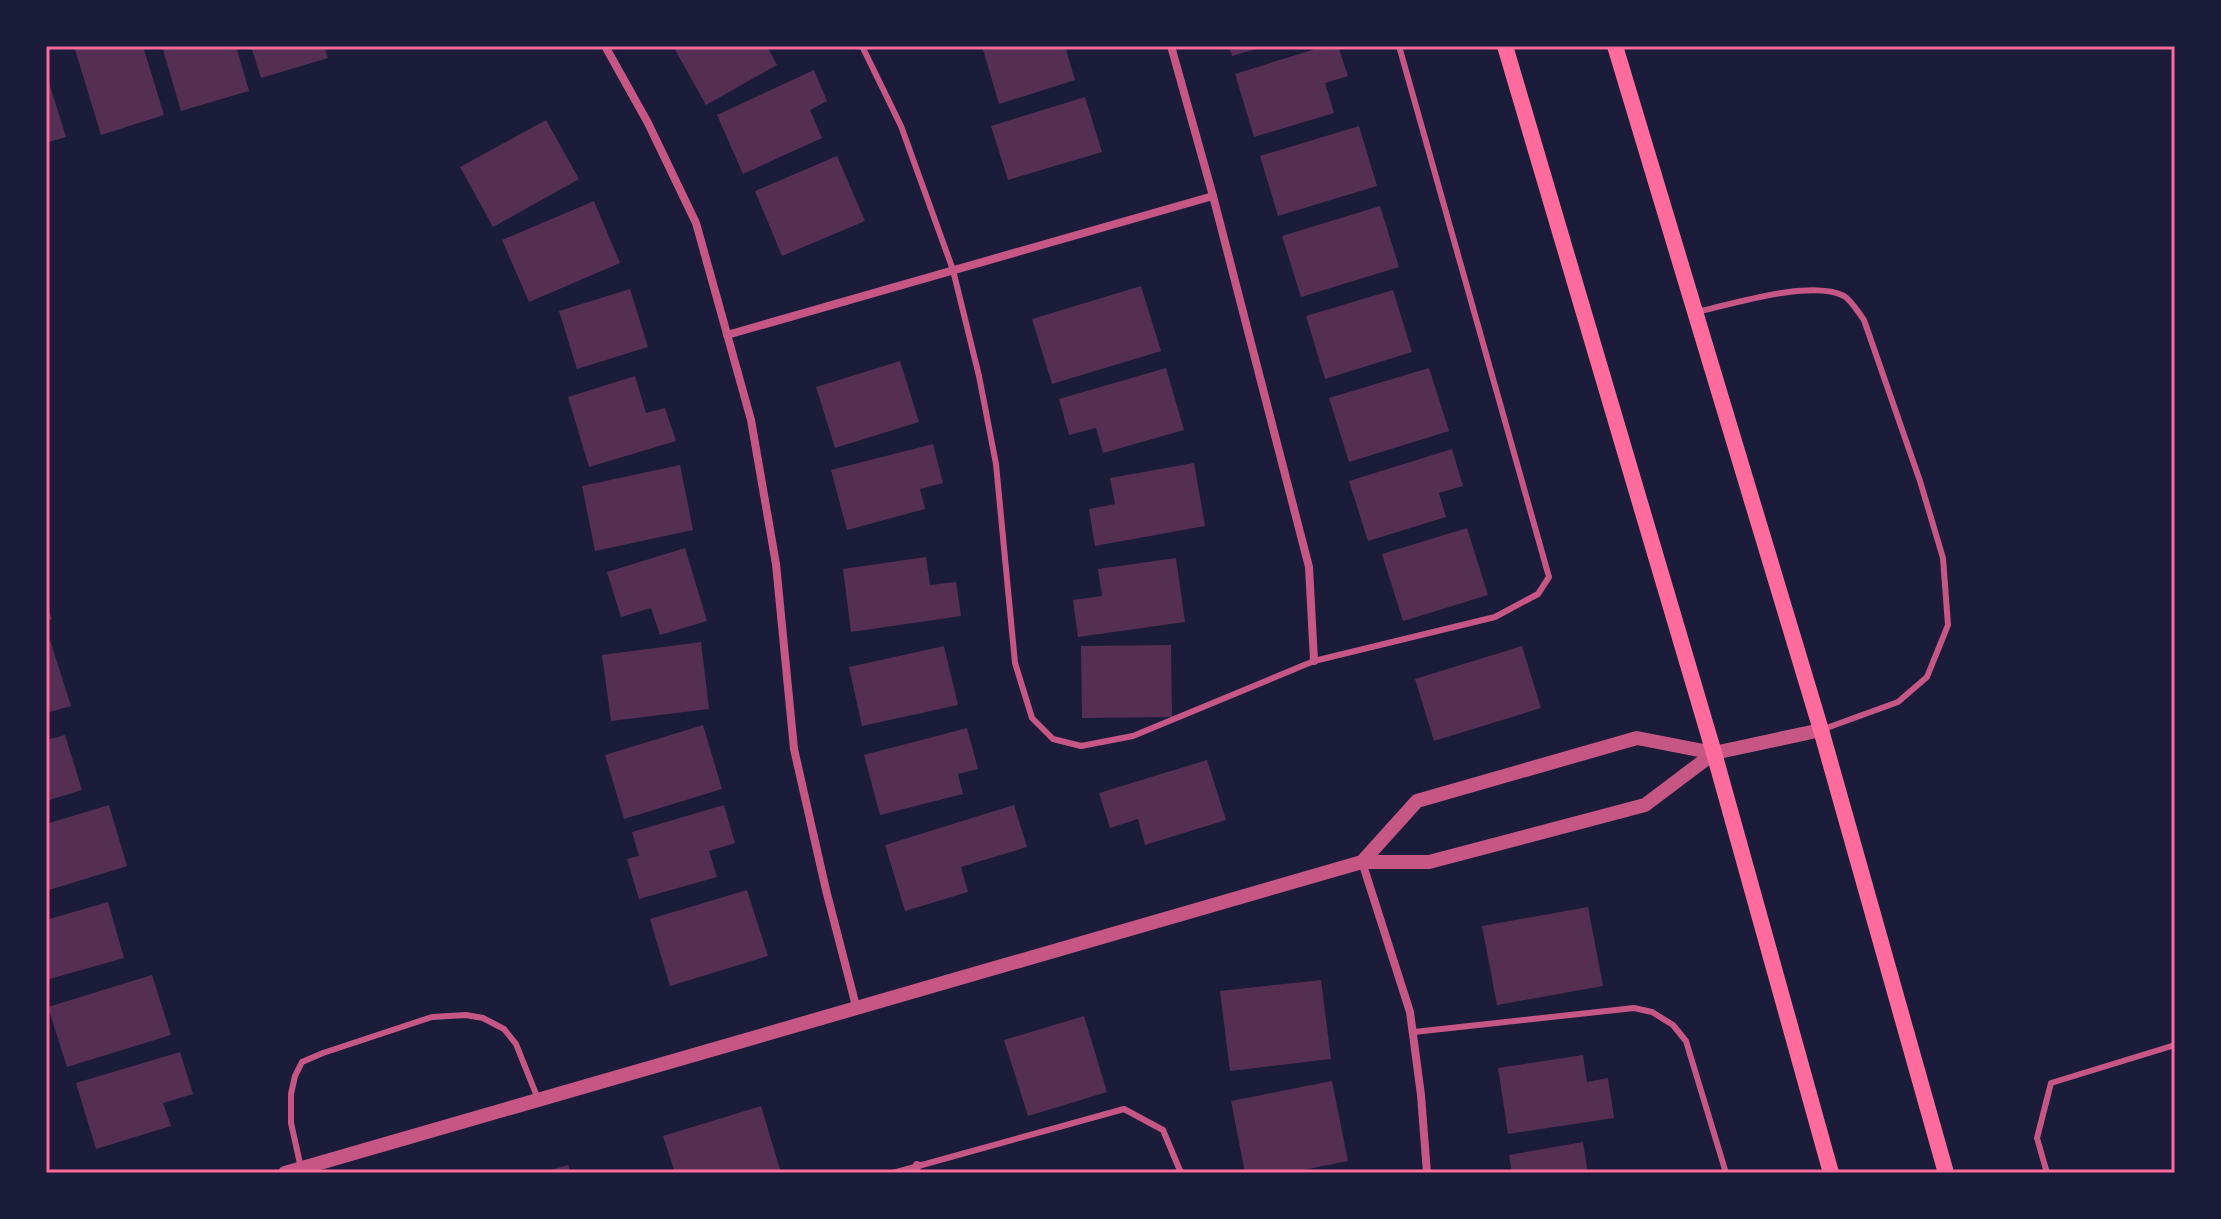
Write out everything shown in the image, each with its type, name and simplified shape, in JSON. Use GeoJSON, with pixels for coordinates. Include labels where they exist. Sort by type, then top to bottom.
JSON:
{"type":"FeatureCollection","features":[{"type":"Feature","properties":{"kind":"main road"},"geometry":{"type":"LineString","coordinates":[[1505,46],[1714,753],[1831,1173]]}},
{"type":"Feature","properties":{"kind":"main road"},"geometry":{"type":"LineString","coordinates":[[1615,46],[1821,730],[1946,1173]]}},
{"type":"Feature","properties":{"kind":"street"},"geometry":{"type":"LineString","coordinates":[[605,46],[648,123],[696,223],[751,420],[776,564],[794,749],[856,1006]]}},
{"type":"Feature","properties":{"kind":"street"},"geometry":{"type":"LineString","coordinates":[[1171,46],[1309,567],[1314,661]]}},
{"type":"Feature","properties":{"kind":"street"},"geometry":{"type":"LineString","coordinates":[[727,335],[1213,196]]}},
{"type":"Feature","properties":{"kind":"street"},"geometry":{"type":"LineString","coordinates":[[1362,862],[1417,801],[1637,738],[1714,753],[1821,730]]}},
{"type":"Feature","properties":{"kind":"street"},"geometry":{"type":"LineString","coordinates":[[285,1173],[1362,862],[1429,862],[1645,805],[1714,753]]}},
{"type":"Feature","properties":{"kind":"street"},"geometry":{"type":"LineString","coordinates":[[1362,862],[1410,1012],[1427,1173]]}},
{"type":"Feature","properties":{"kind":"lane"},"geometry":{"type":"LineString","coordinates":[[862,46],[901,126],[953,270],[979,376],[996,464],[1015,663],[1032,718],[1053,739],[1081,746],[1133,736],[1314,661],[1495,617],[1538,594],[1549,577],[1399,46]]}},
{"type":"Feature","properties":{"kind":"lane"},"geometry":{"type":"LineString","coordinates":[[1695,312],[1778,293],[1829,290],[1847,298],[1864,320],[1920,481],[1943,558],[1948,625],[1938,651],[1927,677],[1898,702],[1821,730]]}},
{"type":"Feature","properties":{"kind":"lane"},"geometry":{"type":"LineString","coordinates":[[1414,1032],[1578,1012],[1634,1008],[1652,1012],[1673,1025],[1686,1041],[1726,1173]]}},
{"type":"Feature","properties":{"kind":"lane"},"geometry":{"type":"LineString","coordinates":[[301,1168],[291,1123],[291,1094],[302,1062],[432,1017],[466,1015],[483,1018],[504,1029],[516,1044],[538,1099]]}},
{"type":"Feature","properties":{"kind":"lane"},"geometry":{"type":"LineString","coordinates":[[2047,1173],[2037,1138],[2051,1083],[2175,1045]]}},
{"type":"Feature","properties":{"kind":"lane"},"geometry":{"type":"LineString","coordinates":[[893,1173],[917,1169],[1124,1109],[1163,1130],[1181,1173]]}},
{"type":"Feature","properties":{"kind":"building"},"geometry":{"type":"Polygon","coordinates":[[[74,46],[143,46],[164,115],[101,135],[74,46]]]}},
{"type":"Feature","properties":{"kind":"building"},"geometry":{"type":"Polygon","coordinates":[[[162,46],[236,46],[249,91],[181,111],[162,46]]]}},
{"type":"Feature","properties":{"kind":"building"},"geometry":{"type":"Polygon","coordinates":[[[251,46],[324,46],[328,58],[261,78],[251,46]]]}},
{"type":"Feature","properties":{"kind":"building"},"geometry":{"type":"Polygon","coordinates":[[[673,46],[771,46],[768,48],[777,65],[706,105],[673,46]]]}},
{"type":"Feature","properties":{"kind":"building"},"geometry":{"type":"Polygon","coordinates":[[[982,46],[1065,46],[1075,80],[999,104],[982,46]]]}},
{"type":"Feature","properties":{"kind":"building"},"geometry":{"type":"Polygon","coordinates":[[[1229,46],[1263,46],[1263,47],[1232,56],[1229,46]]]}},
{"type":"Feature","properties":{"kind":"building"},"geometry":{"type":"Polygon","coordinates":[[[1325,46],[1338,46],[1348,76],[1325,83],[1334,113],[1254,137],[1235,74],[1325,46]]]}},
{"type":"Feature","properties":{"kind":"building"},"geometry":{"type":"Polygon","coordinates":[[[814,70],[827,101],[810,110],[822,138],[743,174],[717,115],[814,70]]]}},
{"type":"Feature","properties":{"kind":"building"},"geometry":{"type":"Polygon","coordinates":[[[46,73],[66,137],[46,143],[46,73]]]}},
{"type":"Feature","properties":{"kind":"building"},"geometry":{"type":"Polygon","coordinates":[[[1085,97],[1102,152],[1008,180],[991,126],[1085,97]]]}},
{"type":"Feature","properties":{"kind":"building"},"geometry":{"type":"Polygon","coordinates":[[[546,120],[579,179],[493,227],[460,167],[546,120]]]}},
{"type":"Feature","properties":{"kind":"building"},"geometry":{"type":"Polygon","coordinates":[[[1359,126],[1377,186],[1278,216],[1260,156],[1359,126]]]}},
{"type":"Feature","properties":{"kind":"building"},"geometry":{"type":"Polygon","coordinates":[[[837,156],[865,221],[782,256],[755,191],[837,156]]]}},
{"type":"Feature","properties":{"kind":"building"},"geometry":{"type":"Polygon","coordinates":[[[594,201],[620,263],[529,302],[502,240],[594,201]]]}},
{"type":"Feature","properties":{"kind":"building"},"geometry":{"type":"Polygon","coordinates":[[[1380,206],[1399,267],[1301,297],[1282,236],[1380,206]]]}},
{"type":"Feature","properties":{"kind":"building"},"geometry":{"type":"Polygon","coordinates":[[[1141,286],[1161,351],[1052,384],[1032,319],[1141,286]]]}},
{"type":"Feature","properties":{"kind":"building"},"geometry":{"type":"Polygon","coordinates":[[[630,289],[648,347],[577,369],[559,311],[630,289]]]}},
{"type":"Feature","properties":{"kind":"building"},"geometry":{"type":"Polygon","coordinates":[[[1393,290],[1412,352],[1325,379],[1306,316],[1393,290]]]}},
{"type":"Feature","properties":{"kind":"building"},"geometry":{"type":"Polygon","coordinates":[[[900,361],[919,422],[835,448],[816,387],[900,361]]]}},
{"type":"Feature","properties":{"kind":"building"},"geometry":{"type":"Polygon","coordinates":[[[1166,368],[1184,430],[1103,453],[1096,428],[1069,435],[1059,399],[1166,368]]]}},
{"type":"Feature","properties":{"kind":"building"},"geometry":{"type":"Polygon","coordinates":[[[1429,368],[1449,431],[1349,462],[1329,398],[1429,368]]]}},
{"type":"Feature","properties":{"kind":"building"},"geometry":{"type":"Polygon","coordinates":[[[635,376],[646,413],[665,408],[676,441],[589,467],[568,397],[635,376]]]}},
{"type":"Feature","properties":{"kind":"building"},"geometry":{"type":"Polygon","coordinates":[[[933,444],[943,483],[920,489],[925,509],[847,530],[831,470],[933,444]]]}},
{"type":"Feature","properties":{"kind":"building"},"geometry":{"type":"Polygon","coordinates":[[[1452,449],[1463,486],[1439,493],[1446,517],[1368,541],[1349,481],[1452,449]]]}},
{"type":"Feature","properties":{"kind":"building"},"geometry":{"type":"Polygon","coordinates":[[[1194,463],[1205,526],[1095,546],[1089,509],[1115,504],[1110,478],[1194,463]]]}},
{"type":"Feature","properties":{"kind":"building"},"geometry":{"type":"Polygon","coordinates":[[[680,465],[693,530],[595,551],[582,486],[680,465]]]}},
{"type":"Feature","properties":{"kind":"building"},"geometry":{"type":"Polygon","coordinates":[[[1467,528],[1488,595],[1403,621],[1382,554],[1467,528]]]}},
{"type":"Feature","properties":{"kind":"building"},"geometry":{"type":"Polygon","coordinates":[[[685,548],[707,621],[660,635],[651,608],[621,617],[607,572],[685,548]]]}},
{"type":"Feature","properties":{"kind":"building"},"geometry":{"type":"Polygon","coordinates":[[[926,557],[930,585],[956,582],[961,616],[851,632],[843,569],[926,557]]]}},
{"type":"Feature","properties":{"kind":"building"},"geometry":{"type":"Polygon","coordinates":[[[1176,558],[1185,622],[1078,637],[1073,600],[1102,596],[1098,569],[1176,558]]]}},
{"type":"Feature","properties":{"kind":"building"},"geometry":{"type":"Polygon","coordinates":[[[46,602],[52,619],[46,621],[46,602]]]}},
{"type":"Feature","properties":{"kind":"building"},"geometry":{"type":"Polygon","coordinates":[[[50,640],[71,706],[46,713],[46,642],[50,640]]]}},
{"type":"Feature","properties":{"kind":"building"},"geometry":{"type":"Polygon","coordinates":[[[701,642],[709,709],[611,721],[602,655],[701,642]]]}},
{"type":"Feature","properties":{"kind":"building"},"geometry":{"type":"Polygon","coordinates":[[[1171,645],[1172,717],[1082,718],[1081,646],[1171,645]]]}},
{"type":"Feature","properties":{"kind":"building"},"geometry":{"type":"Polygon","coordinates":[[[944,646],[958,705],[862,726],[849,667],[944,646]]]}},
{"type":"Feature","properties":{"kind":"building"},"geometry":{"type":"Polygon","coordinates":[[[1522,646],[1541,708],[1434,741],[1415,679],[1522,646]]]}},
{"type":"Feature","properties":{"kind":"building"},"geometry":{"type":"Polygon","coordinates":[[[703,725],[722,789],[624,819],[605,755],[703,725]]]}},
{"type":"Feature","properties":{"kind":"building"},"geometry":{"type":"Polygon","coordinates":[[[967,728],[978,769],[958,774],[963,794],[880,815],[864,755],[967,728]]]}},
{"type":"Feature","properties":{"kind":"building"},"geometry":{"type":"Polygon","coordinates":[[[65,735],[82,790],[46,801],[46,740],[65,735]]]}},
{"type":"Feature","properties":{"kind":"building"},"geometry":{"type":"Polygon","coordinates":[[[1207,760],[1226,820],[1145,845],[1138,819],[1110,828],[1099,793],[1207,760]]]}},
{"type":"Feature","properties":{"kind":"building"},"geometry":{"type":"Polygon","coordinates":[[[109,805],[127,866],[46,891],[46,824],[109,805]]]}},
{"type":"Feature","properties":{"kind":"building"},"geometry":{"type":"Polygon","coordinates":[[[724,805],[735,843],[709,851],[717,877],[639,899],[627,859],[639,856],[632,832],[724,805]]]}},
{"type":"Feature","properties":{"kind":"building"},"geometry":{"type":"Polygon","coordinates":[[[1014,805],[1027,847],[961,867],[968,892],[905,911],[885,845],[1014,805]]]}},
{"type":"Feature","properties":{"kind":"building"},"geometry":{"type":"Polygon","coordinates":[[[747,890],[768,956],[670,986],[650,919],[747,890]]]}},
{"type":"Feature","properties":{"kind":"building"},"geometry":{"type":"Polygon","coordinates":[[[108,902],[124,958],[46,980],[46,920],[108,902]]]}},
{"type":"Feature","properties":{"kind":"building"},"geometry":{"type":"Polygon","coordinates":[[[1588,907],[1603,986],[1497,1005],[1482,926],[1588,907]]]}},
{"type":"Feature","properties":{"kind":"building"},"geometry":{"type":"Polygon","coordinates":[[[152,975],[171,1035],[67,1067],[48,1007],[152,975]]]}},
{"type":"Feature","properties":{"kind":"building"},"geometry":{"type":"Polygon","coordinates":[[[1321,980],[1331,1059],[1230,1071],[1220,991],[1321,980]]]}},
{"type":"Feature","properties":{"kind":"building"},"geometry":{"type":"Polygon","coordinates":[[[1084,1016],[1107,1092],[1028,1116],[1004,1040],[1084,1016]]]}},
{"type":"Feature","properties":{"kind":"building"},"geometry":{"type":"Polygon","coordinates":[[[180,1052],[193,1094],[163,1103],[171,1126],[96,1149],[76,1083],[180,1052]]]}},
{"type":"Feature","properties":{"kind":"building"},"geometry":{"type":"Polygon","coordinates":[[[1583,1055],[1587,1082],[1608,1078],[1614,1118],[1508,1134],[1498,1068],[1583,1055]]]}},
{"type":"Feature","properties":{"kind":"building"},"geometry":{"type":"Polygon","coordinates":[[[1332,1081],[1348,1161],[1288,1173],[1245,1173],[1231,1101],[1332,1081]]]}},
{"type":"Feature","properties":{"kind":"building"},"geometry":{"type":"Polygon","coordinates":[[[761,1106],[781,1173],[675,1173],[663,1136],[761,1106]]]}},
{"type":"Feature","properties":{"kind":"building"},"geometry":{"type":"Polygon","coordinates":[[[1583,1142],[1588,1173],[1512,1173],[1509,1155],[1583,1142]]]}},
{"type":"Feature","properties":{"kind":"building"},"geometry":{"type":"Polygon","coordinates":[[[568,1165],[571,1173],[543,1173],[543,1172],[568,1165]]]}}]}
